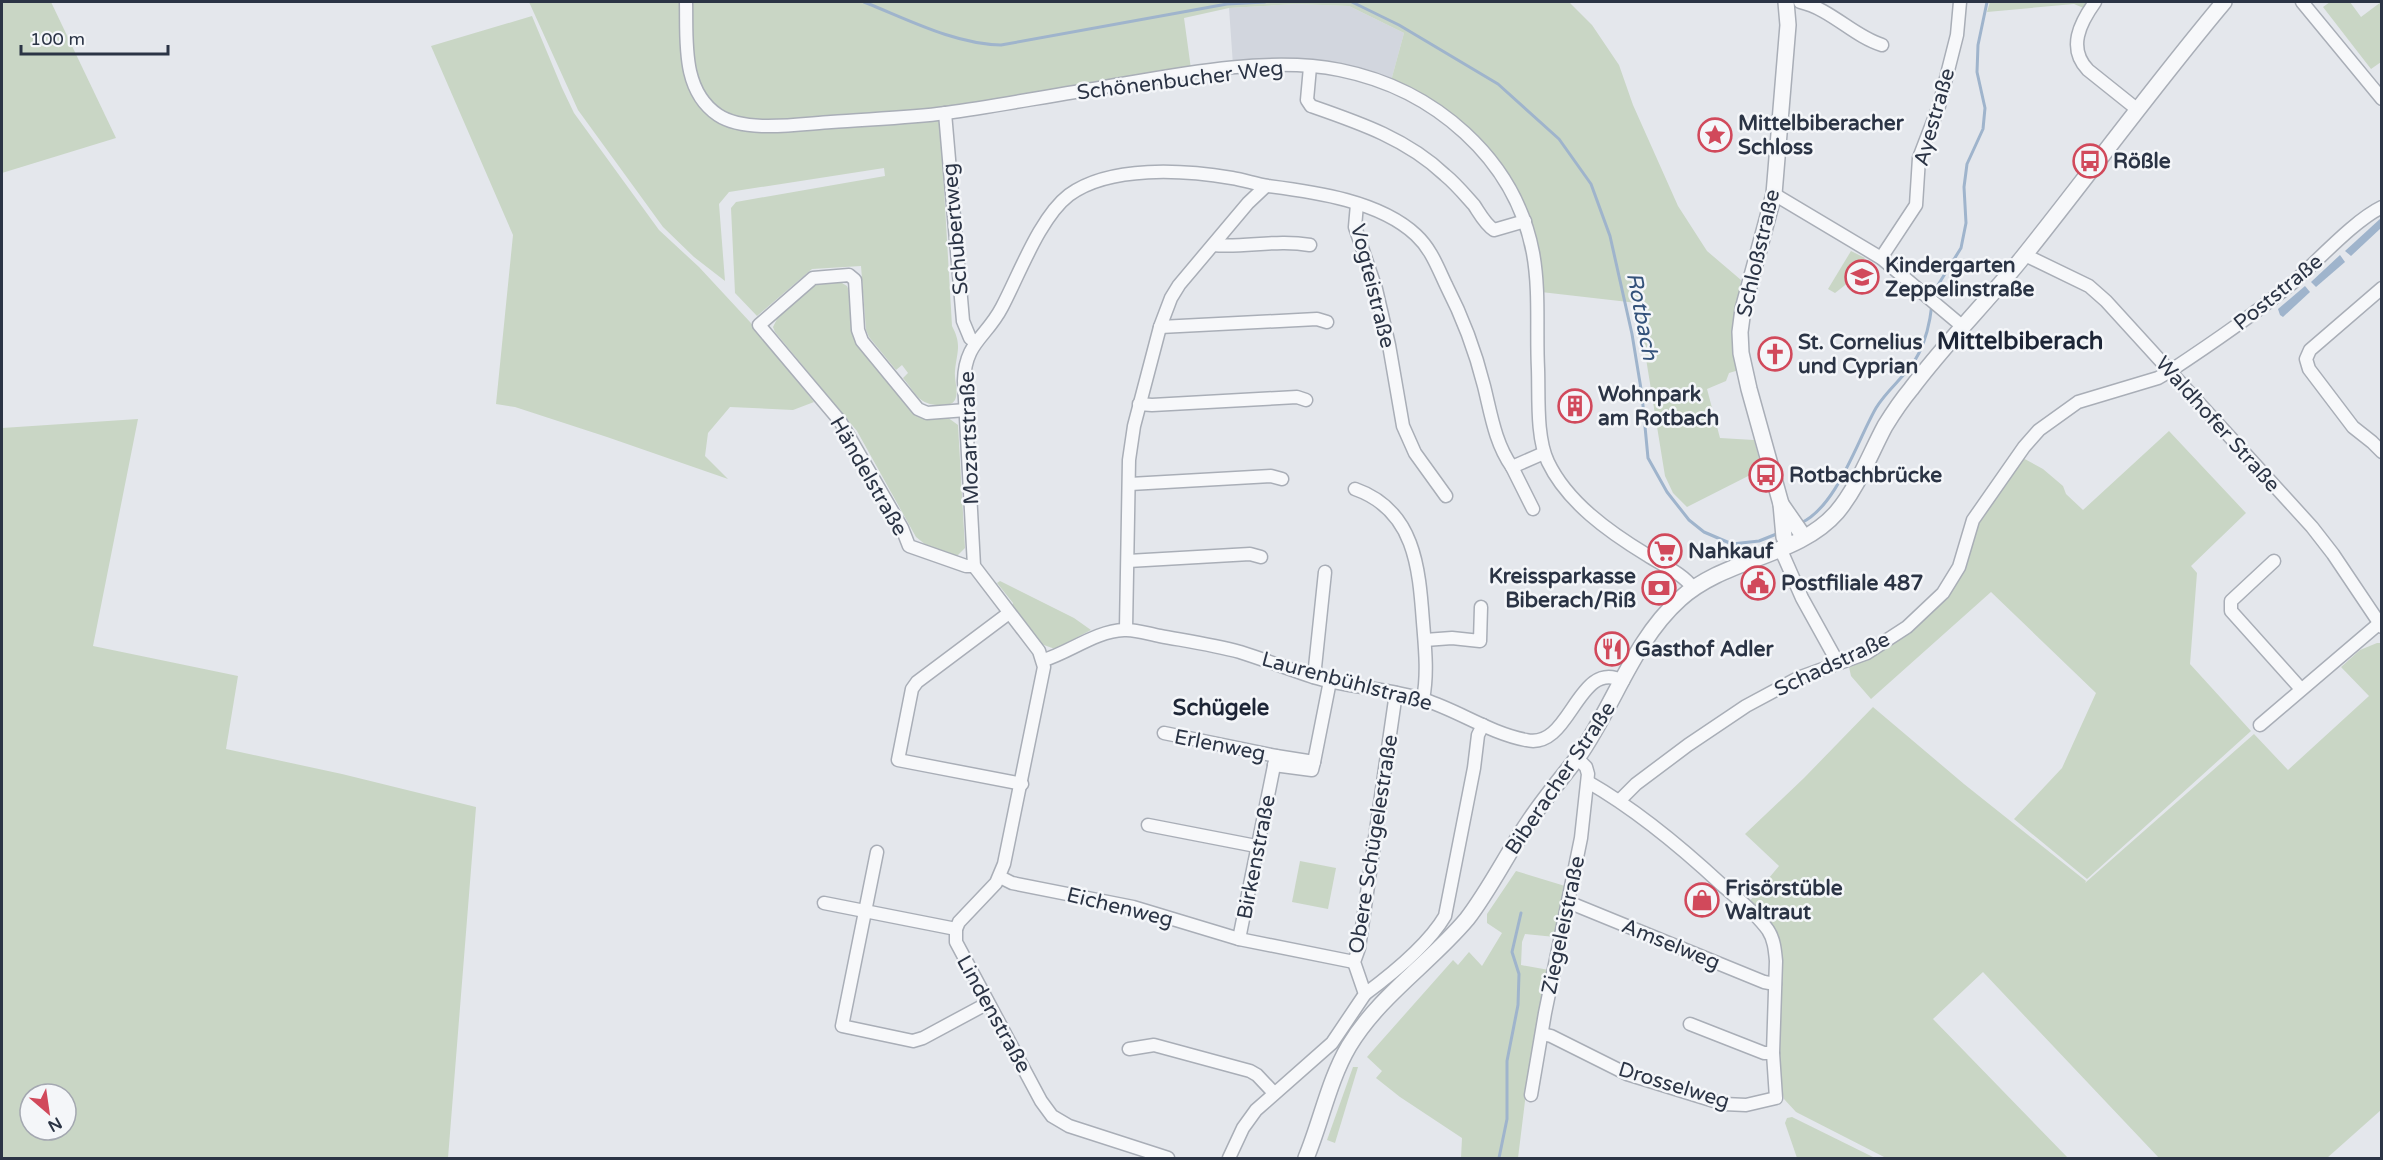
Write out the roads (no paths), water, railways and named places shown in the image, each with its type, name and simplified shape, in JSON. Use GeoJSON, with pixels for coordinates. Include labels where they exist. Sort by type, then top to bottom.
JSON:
{"type":"FeatureCollection","features":[{"type":"Feature","properties":{"kind":"street","name":"Schönenbucher Weg"},"geometry":{"type":"LineString","coordinates":[[686,2],[687,48],[692,81],[702,100],[715,113],[730,122],[793,125],[945,113],[1201,73],[1261,66],[1310,67],[1357,74],[1391,86],[1449,119],[1477,144],[1503,177],[1515,196],[1526,221],[1536,279],[1536,339],[1544,453],[1558,480],[1575,501],[1626,541],[1685,579],[1693,588]]}},
{"type":"Feature","properties":{"kind":"street","name":"Schloßstraße"},"geometry":{"type":"LineString","coordinates":[[1790,535],[1749,389],[1741,354],[1740,332],[1743,309],[1774,194],[1791,2],[1833,17],[1882,45]]}},
{"type":"Feature","properties":{"kind":"street","name":"Ayestraße"},"geometry":{"type":"LineString","coordinates":[[1881,258],[1916,205],[1919,158],[1941,96],[1957,35],[1960,2]]}},
{"type":"Feature","properties":{"kind":"street"},"geometry":{"type":"LineString","coordinates":[[2095,2],[2079,27],[2076,37],[2081,63],[2138,110]]}},
{"type":"Feature","properties":{"kind":"street","name":"Biberacher Straße"},"geometry":{"type":"LineString","coordinates":[[1306,1158],[1337,1070],[1358,1032],[1467,918],[1530,820],[1577,758],[1605,716],[1643,644],[1659,622],[1693,588],[1837,512],[1853,489],[1898,406],[1962,326],[2025,255],[2224,2]]}},
{"type":"Feature","properties":{"kind":"street"},"geometry":{"type":"LineString","coordinates":[[2302,2],[2382,99]]}},
{"type":"Feature","properties":{"kind":"street"},"geometry":{"type":"LineString","coordinates":[[1310,67],[1307,100],[1311,106],[1369,126],[1419,153],[1464,193],[1494,230],[1526,221]]}},
{"type":"Feature","properties":{"kind":"street","name":"Schubertweg"},"geometry":{"type":"LineString","coordinates":[[945,113],[963,321],[970,338],[975,342]]}},
{"type":"Feature","properties":{"kind":"street","name":"Mozartstraße"},"geometry":{"type":"LineString","coordinates":[[974,566],[964,367],[968,352],[991,327],[1001,310],[1049,215],[1069,195],[1083,187],[1120,175],[1139,173],[1209,175],[1288,188],[1357,204]]}},
{"type":"Feature","properties":{"kind":"street"},"geometry":{"type":"LineString","coordinates":[[1126,629],[1129,460],[1139,404],[1160,327],[1171,298],[1179,285],[1248,203],[1266,186]]}},
{"type":"Feature","properties":{"kind":"street"},"geometry":{"type":"LineString","coordinates":[[1774,194],[1881,258],[1962,326]]}},
{"type":"Feature","properties":{"kind":"street","name":"Vogteistraße"},"geometry":{"type":"LineString","coordinates":[[1446,496],[1415,453],[1403,426],[1379,300],[1355,227],[1357,204],[1391,216],[1407,227],[1422,241],[1435,260],[1471,338],[1497,439],[1533,509]]}},
{"type":"Feature","properties":{"kind":"street","name":"Poststraße"},"geometry":{"type":"LineString","coordinates":[[2170,371],[2249,317],[2290,285],[2366,217],[2382,207]]}},
{"type":"Feature","properties":{"kind":"street"},"geometry":{"type":"LineString","coordinates":[[1213,244],[1230,247],[1290,241],[1310,245]]}},
{"type":"Feature","properties":{"kind":"street","name":"Waldhofer Straße"},"geometry":{"type":"LineString","coordinates":[[2025,255],[2089,286],[2106,301],[2312,527],[2380,623]]}},
{"type":"Feature","properties":{"kind":"street","name":"Händelstraße"},"geometry":{"type":"LineString","coordinates":[[966,410],[927,413],[918,409],[862,341],[858,330],[855,280],[849,275],[813,278],[759,325],[840,421],[903,528],[909,546],[966,566],[974,566]]}},
{"type":"Feature","properties":{"kind":"street"},"geometry":{"type":"LineString","coordinates":[[2382,288],[2310,350],[2306,359],[2309,369],[2342,414],[2353,427],[2377,438],[2382,452]]}},
{"type":"Feature","properties":{"kind":"street"},"geometry":{"type":"LineString","coordinates":[[1160,327],[1317,319],[1327,321]]}},
{"type":"Feature","properties":{"kind":"street","name":"Schadstraße"},"geometry":{"type":"LineString","coordinates":[[1620,801],[1636,784],[1727,718],[1798,678],[1867,653],[1894,637],[1923,614],[1943,593],[1959,567],[1973,520],[2024,447],[2039,430],[2078,402],[2158,378],[2170,371]]}},
{"type":"Feature","properties":{"kind":"street"},"geometry":{"type":"LineString","coordinates":[[1139,404],[1297,398],[1306,400]]}},
{"type":"Feature","properties":{"kind":"street"},"geometry":{"type":"LineString","coordinates":[[1512,467],[1544,453]]}},
{"type":"Feature","properties":{"kind":"street"},"geometry":{"type":"LineString","coordinates":[[1130,484],[1271,476],[1282,480]]}},
{"type":"Feature","properties":{"kind":"street"},"geometry":{"type":"LineString","coordinates":[[1355,489],[1369,494],[1387,507],[1404,529],[1411,543],[1419,577],[1425,640],[1426,683],[1423,699]]}},
{"type":"Feature","properties":{"kind":"street"},"geometry":{"type":"LineString","coordinates":[[1790,535],[1802,598],[1838,663]]}},
{"type":"Feature","properties":{"kind":"street"},"geometry":{"type":"LineString","coordinates":[[1128,561],[1250,554],[1261,557]]}},
{"type":"Feature","properties":{"kind":"street"},"geometry":{"type":"LineString","coordinates":[[2274,561],[2231,601],[2231,611],[2301,689]]}},
{"type":"Feature","properties":{"kind":"street"},"geometry":{"type":"LineString","coordinates":[[974,566],[1044,660],[1022,784],[1000,877]]}},
{"type":"Feature","properties":{"kind":"street"},"geometry":{"type":"LineString","coordinates":[[1314,677],[1325,572]]}},
{"type":"Feature","properties":{"kind":"street"},"geometry":{"type":"LineString","coordinates":[[1425,640],[1452,638],[1480,641],[1481,607]]}},
{"type":"Feature","properties":{"kind":"street"},"geometry":{"type":"LineString","coordinates":[[1009,613],[917,682],[912,689],[898,760],[1022,784]]}},
{"type":"Feature","properties":{"kind":"street"},"geometry":{"type":"LineString","coordinates":[[2260,725],[2380,623]]}},
{"type":"Feature","properties":{"kind":"street","name":"Laurenbühlstraße"},"geometry":{"type":"LineString","coordinates":[[1044,660],[1102,635],[1126,629],[1238,652],[1330,681],[1423,699],[1453,710],[1483,725],[1532,742],[1545,739],[1555,731],[1585,690],[1596,681],[1613,675],[1623,681]]}},
{"type":"Feature","properties":{"kind":"street"},"geometry":{"type":"LineString","coordinates":[[1275,760],[1314,762],[1330,681]]}},
{"type":"Feature","properties":{"kind":"street","name":"Obere Schügelestraße"},"geometry":{"type":"LineString","coordinates":[[1365,994],[1354,962],[1359,948],[1396,693]]}},
{"type":"Feature","properties":{"kind":"street"},"geometry":{"type":"LineString","coordinates":[[1229,1158],[1243,1128],[1256,1110],[1332,1043],[1365,994],[1397,969],[1436,928],[1444,916],[1474,768],[1476,743],[1483,725]]}},
{"type":"Feature","properties":{"kind":"street","name":"Erlenweg"},"geometry":{"type":"LineString","coordinates":[[1164,734],[1275,760]]}},
{"type":"Feature","properties":{"kind":"street","name":"Ziegeleistraße"},"geometry":{"type":"LineString","coordinates":[[1531,1095],[1581,838],[1587,782],[1586,767],[1577,758]]}},
{"type":"Feature","properties":{"kind":"street","name":"Birkenstraße"},"geometry":{"type":"LineString","coordinates":[[1275,760],[1239,939],[1354,962]]}},
{"type":"Feature","properties":{"kind":"street"},"geometry":{"type":"LineString","coordinates":[[1587,782],[1620,801],[1688,853],[1764,925],[1772,939],[1775,949],[1773,1053],[1764,1053],[1689,1024]]}},
{"type":"Feature","properties":{"kind":"street"},"geometry":{"type":"LineString","coordinates":[[1148,825],[1256,846]]}},
{"type":"Feature","properties":{"kind":"street"},"geometry":{"type":"LineString","coordinates":[[877,852],[842,1026],[913,1041],[923,1038],[988,1003]]}},
{"type":"Feature","properties":{"kind":"street","name":"Lindenstraße"},"geometry":{"type":"LineString","coordinates":[[1000,877],[962,917],[956,929],[958,948],[1041,1101],[1057,1120],[1079,1130],[1168,1158]]}},
{"type":"Feature","properties":{"kind":"street","name":"Eichenweg"},"geometry":{"type":"LineString","coordinates":[[1000,877],[1012,882],[1133,907],[1239,939]]}},
{"type":"Feature","properties":{"kind":"street","name":"Amselweg"},"geometry":{"type":"LineString","coordinates":[[1568,902],[1764,982],[1775,984]]}},
{"type":"Feature","properties":{"kind":"street"},"geometry":{"type":"LineString","coordinates":[[824,903],[956,929]]}},
{"type":"Feature","properties":{"kind":"street","name":"Drosselweg"},"geometry":{"type":"LineString","coordinates":[[1542,1034],[1551,1036],[1627,1074],[1724,1104],[1746,1105],[1776,1098],[1773,1053]]}},
{"type":"Feature","properties":{"kind":"street"},"geometry":{"type":"LineString","coordinates":[[1129,1049],[1154,1045],[1250,1071],[1274,1093]]}},
{"type":"Feature","properties":{"kind":"water"},"geometry":{"type":"Polygon","coordinates":[[[2381,218],[2381,228],[2351,256],[2345,251],[2381,218]]]}},
{"type":"Feature","properties":{"kind":"water"},"geometry":{"type":"Polygon","coordinates":[[[2340,255],[2345,262],[2316,287],[2311,282],[2340,255]]]}},
{"type":"Feature","properties":{"kind":"water"},"geometry":{"type":"Polygon","coordinates":[[[2305,286],[2310,292],[2283,317],[2280,315],[2278,309],[2305,286]]]}},
{"type":"Feature","properties":{"kind":"waterway","name":"Rotbach"},"geometry":{"type":"LineString","coordinates":[[864,2],[948,35],[983,44],[1001,45],[1227,4],[1265,2]]}},
{"type":"Feature","properties":{"kind":"waterway","name":"Rotbach"},"geometry":{"type":"LineString","coordinates":[[1352,2],[1399,25],[1498,84],[1559,139],[1591,184],[1610,236],[1632,334],[1642,395],[1648,458],[1667,492],[1689,520],[1704,532],[1732,544],[1759,541],[1779,533]]}},
{"type":"Feature","properties":{"kind":"waterway","name":"Rotbach"},"geometry":{"type":"LineString","coordinates":[[1933,298],[1933,293],[1961,248],[1966,223],[1964,187],[1967,164],[1983,129],[1985,108],[1977,72],[1978,45],[1987,2]]}},
{"type":"Feature","properties":{"kind":"waterway","name":"Rotbach"},"geometry":{"type":"LineString","coordinates":[[1801,523],[1814,515],[1836,488],[1876,408],[1915,361],[1926,335],[1932,304]]}},
{"type":"Feature","properties":{"kind":"waterway"},"geometry":{"type":"LineString","coordinates":[[1499,1158],[1507,1119],[1507,1061],[1518,1005],[1519,974],[1512,952],[1521,913]]}},
{"type":"Feature","properties":{"kind":"place","name":"Mittelbiberacher Schloss"},"geometry":{"type":"Point","coordinates":[1715,135]}},
{"type":"Feature","properties":{"kind":"place","name":"Rößle"},"geometry":{"type":"Point","coordinates":[2090,161]}},
{"type":"Feature","properties":{"kind":"place","name":"Kindergarten Zeppelinstraße"},"geometry":{"type":"Point","coordinates":[1862,277]}},
{"type":"Feature","properties":{"kind":"place","name":"St. Cornelius und Cyprian"},"geometry":{"type":"Point","coordinates":[1775,354]}},
{"type":"Feature","properties":{"kind":"place","name":"Wohnpark am Rotbach"},"geometry":{"type":"Point","coordinates":[1575,406]}},
{"type":"Feature","properties":{"kind":"place","name":"Rotbachbrücke"},"geometry":{"type":"Point","coordinates":[1766,475]}},
{"type":"Feature","properties":{"kind":"place","name":"Nahkauf"},"geometry":{"type":"Point","coordinates":[1665,551]}},
{"type":"Feature","properties":{"kind":"place","name":"Postfiliale 487"},"geometry":{"type":"Point","coordinates":[1758,583]}},
{"type":"Feature","properties":{"kind":"place","name":"Kreissparkasse Biberach/Riß"},"geometry":{"type":"Point","coordinates":[1659,588]}},
{"type":"Feature","properties":{"kind":"place","name":"Gasthof Adler"},"geometry":{"type":"Point","coordinates":[1612,649]}},
{"type":"Feature","properties":{"kind":"place","name":"Frisörstüble Waltraut"},"geometry":{"type":"Point","coordinates":[1702,900]}},
{"type":"Feature","properties":{"kind":"district","name":"Mittelbiberach"},"geometry":{"type":"Point","coordinates":[2020,341]}},
{"type":"Feature","properties":{"kind":"district","name":"Schügele"},"geometry":{"type":"Point","coordinates":[1221,707]}}]}
